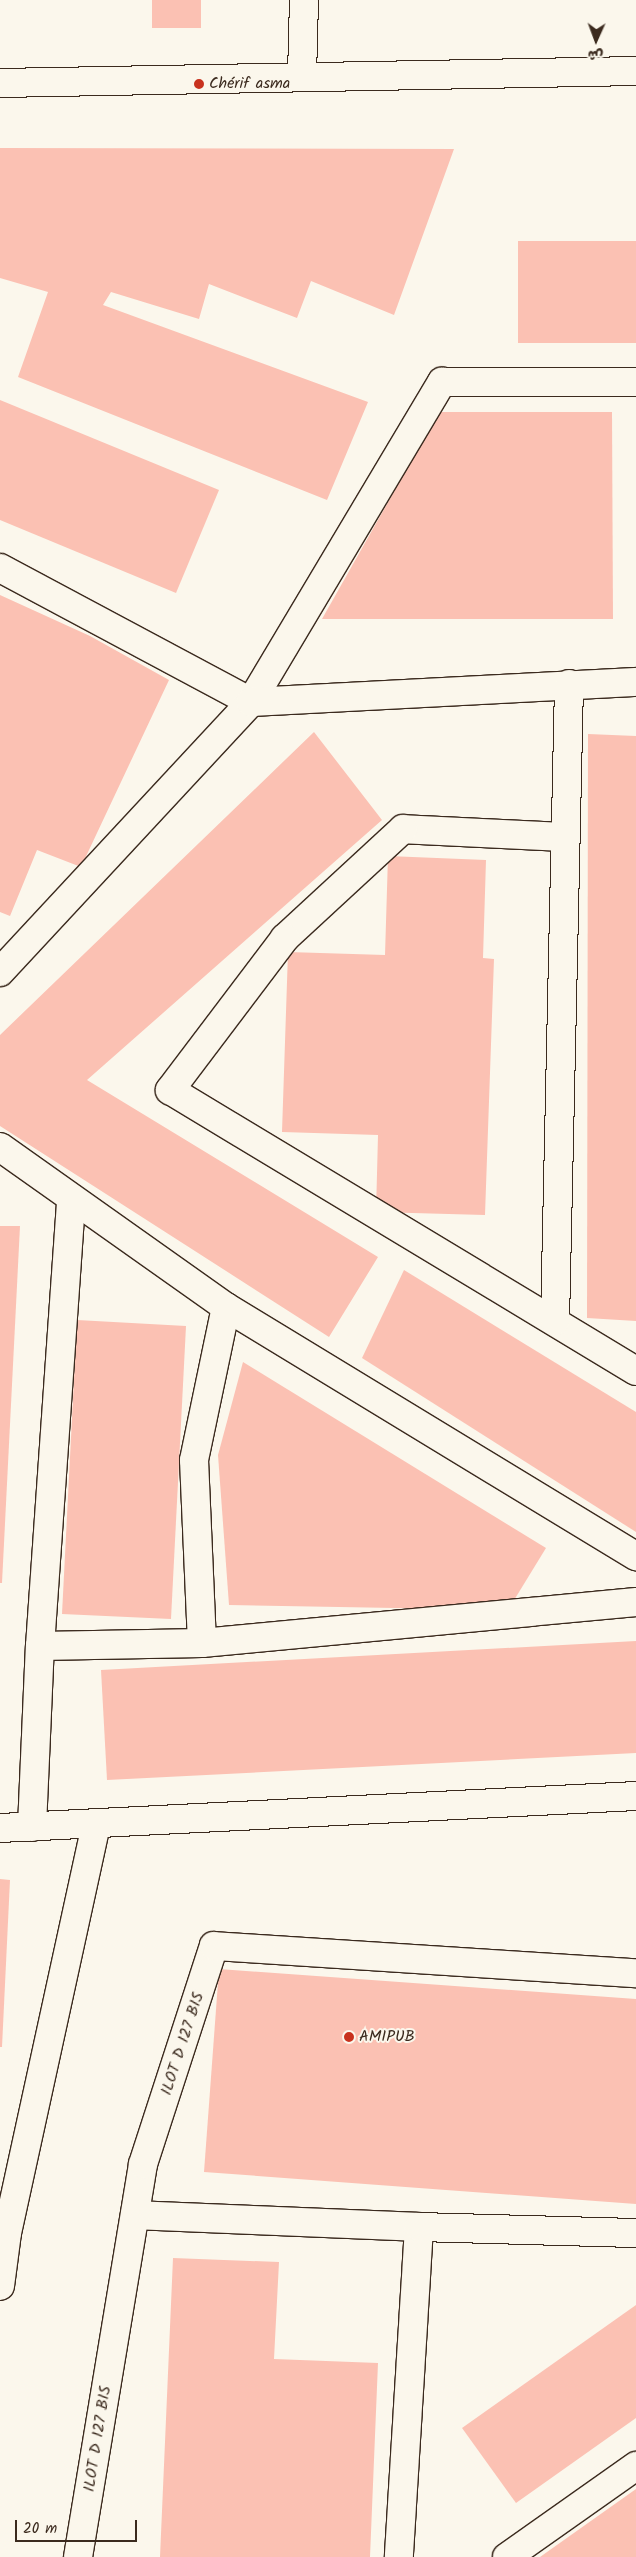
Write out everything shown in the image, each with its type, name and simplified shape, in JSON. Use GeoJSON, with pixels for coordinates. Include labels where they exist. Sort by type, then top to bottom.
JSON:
{"type":"FeatureCollection","features":[{"type":"Feature","properties":{"kind":"street"},"geometry":{"type":"LineString","coordinates":[[302,76],[304,0]]}},
{"type":"Feature","properties":{"kind":"street"},"geometry":{"type":"LineString","coordinates":[[0,83],[636,71]]}},
{"type":"Feature","properties":{"kind":"street"},"geometry":{"type":"LineString","coordinates":[[0,972],[251,702],[442,382],[636,382]]}},
{"type":"Feature","properties":{"kind":"street"},"geometry":{"type":"LineString","coordinates":[[0,568],[251,702],[636,682]]}},
{"type":"Feature","properties":{"kind":"street"},"geometry":{"type":"LineString","coordinates":[[554,1322],[569,684]]}},
{"type":"Feature","properties":{"kind":"street"},"geometry":{"type":"LineString","coordinates":[[565,837],[403,829],[285,938],[170,1090],[636,1371]]}},
{"type":"Feature","properties":{"kind":"street"},"geometry":{"type":"LineString","coordinates":[[0,1147],[226,1307],[636,1556]]}},
{"type":"Feature","properties":{"kind":"street"},"geometry":{"type":"LineString","coordinates":[[32,1827],[40,1646],[71,1198]]}},
{"type":"Feature","properties":{"kind":"street"},"geometry":{"type":"LineString","coordinates":[[202,1643],[194,1460],[226,1307]]}},
{"type":"Feature","properties":{"kind":"street"},"geometry":{"type":"LineString","coordinates":[[40,1646],[202,1643],[636,1602]]}},
{"type":"Feature","properties":{"kind":"street"},"geometry":{"type":"LineString","coordinates":[[0,1828],[636,1796]]}},
{"type":"Feature","properties":{"kind":"street"},"geometry":{"type":"LineString","coordinates":[[0,2286],[7,2233],[96,1824]]}},
{"type":"Feature","properties":{"kind":"street","name":"ILOT D 127 BIS"},"geometry":{"type":"LineString","coordinates":[[78,2557],[143,2164],[214,1946],[636,1973]]}},
{"type":"Feature","properties":{"kind":"street"},"geometry":{"type":"LineString","coordinates":[[135,2215],[419,2227],[636,2233]]}},
{"type":"Feature","properties":{"kind":"street"},"geometry":{"type":"LineString","coordinates":[[399,2557],[419,2227]]}},
{"type":"Feature","properties":{"kind":"street"},"geometry":{"type":"LineString","coordinates":[[507,2557],[636,2466]]}},
{"type":"Feature","properties":{"kind":"building"},"geometry":{"type":"Polygon","coordinates":[[[152,0],[201,0],[201,28],[152,28],[152,0]]]}},
{"type":"Feature","properties":{"kind":"building"},"geometry":{"type":"Polygon","coordinates":[[[0,148],[454,149],[394,315],[311,281],[297,318],[209,284],[199,319],[111,292],[103,305],[368,402],[327,500],[18,377],[48,292],[0,278],[0,148]]]}},
{"type":"Feature","properties":{"kind":"building"},"geometry":{"type":"Polygon","coordinates":[[[518,241],[636,241],[636,343],[518,343],[518,241]]]}},
{"type":"Feature","properties":{"kind":"building"},"geometry":{"type":"Polygon","coordinates":[[[0,400],[219,490],[176,593],[0,520],[0,400]]]}},
{"type":"Feature","properties":{"kind":"building"},"geometry":{"type":"Polygon","coordinates":[[[439,412],[612,412],[613,619],[322,619],[439,412]]]}},
{"type":"Feature","properties":{"kind":"building"},"geometry":{"type":"Polygon","coordinates":[[[0,595],[90,636],[169,680],[81,867],[37,850],[10,916],[0,912],[0,595]]]}},
{"type":"Feature","properties":{"kind":"building"},"geometry":{"type":"Polygon","coordinates":[[[314,732],[382,820],[87,1080],[378,1257],[329,1337],[0,1126],[0,1035],[314,732]]]}},
{"type":"Feature","properties":{"kind":"building"},"geometry":{"type":"Polygon","coordinates":[[[588,734],[636,736],[636,1321],[587,1318],[588,734]]]}},
{"type":"Feature","properties":{"kind":"building"},"geometry":{"type":"Polygon","coordinates":[[[388,856],[486,860],[483,958],[494,959],[485,1215],[376,1212],[378,1135],[282,1132],[288,952],[385,955],[388,856]]]}},
{"type":"Feature","properties":{"kind":"building"},"geometry":{"type":"Polygon","coordinates":[[[0,1226],[20,1226],[2,1583],[0,1583],[0,1226]]]}},
{"type":"Feature","properties":{"kind":"building"},"geometry":{"type":"Polygon","coordinates":[[[404,1270],[636,1412],[636,1532],[362,1358],[404,1270]]]}},
{"type":"Feature","properties":{"kind":"building"},"geometry":{"type":"Polygon","coordinates":[[[77,1320],[186,1326],[171,1619],[62,1614],[77,1320]]]}},
{"type":"Feature","properties":{"kind":"building"},"geometry":{"type":"Polygon","coordinates":[[[243,1362],[546,1548],[508,1610],[229,1605],[218,1455],[243,1362]]]}},
{"type":"Feature","properties":{"kind":"building"},"geometry":{"type":"Polygon","coordinates":[[[636,1641],[636,1753],[107,1780],[101,1670],[636,1641]]]}},
{"type":"Feature","properties":{"kind":"building"},"geometry":{"type":"Polygon","coordinates":[[[0,1879],[10,1880],[2,2047],[0,2047],[0,1879]]]}},
{"type":"Feature","properties":{"kind":"building"},"geometry":{"type":"Polygon","coordinates":[[[219,1969],[636,1999],[636,2204],[204,2172],[219,1969]]]}},
{"type":"Feature","properties":{"kind":"building"},"geometry":{"type":"Polygon","coordinates":[[[173,2258],[279,2262],[274,2359],[378,2363],[370,2557],[160,2557],[173,2258]]]}},
{"type":"Feature","properties":{"kind":"building"},"geometry":{"type":"Polygon","coordinates":[[[636,2305],[636,2418],[516,2503],[462,2428],[636,2305]]]}},
{"type":"Feature","properties":{"kind":"building"},"geometry":{"type":"Polygon","coordinates":[[[636,2489],[636,2557],[540,2557],[636,2489]]]}},
{"type":"Feature","properties":{"kind":"place","name":"Chérif asma"},"geometry":{"type":"Point","coordinates":[199,84]}},
{"type":"Feature","properties":{"kind":"place","name":"AMIPUB"},"geometry":{"type":"Point","coordinates":[349,2037]}}]}
